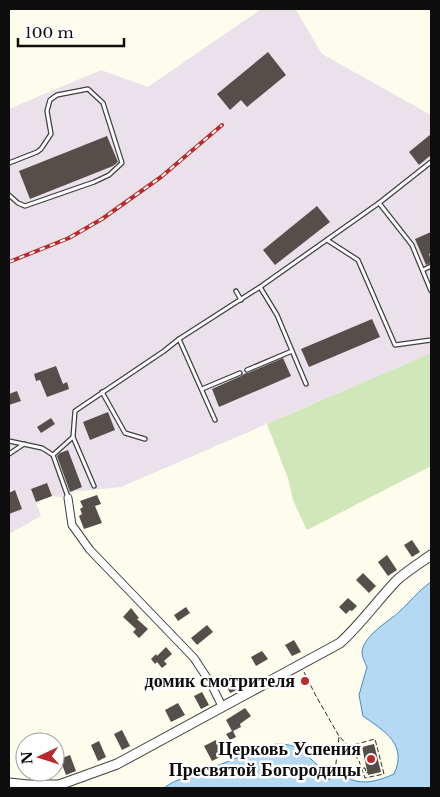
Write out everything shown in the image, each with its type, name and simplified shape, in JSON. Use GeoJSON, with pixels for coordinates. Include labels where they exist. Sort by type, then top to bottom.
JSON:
{"type":"FeatureCollection","features":[{"type":"Feature","properties":{"kind":"street"},"geometry":{"type":"LineString","coordinates":[[68,498],[72,525],[90,550],[194,658],[211,684],[222,706]]}},
{"type":"Feature","properties":{"kind":"street"},"geometry":{"type":"LineString","coordinates":[[9,783],[59,786],[117,764],[340,643],[355,629],[374,605],[399,579],[431,555]]}},
{"type":"Feature","properties":{"kind":"lane"},"geometry":{"type":"LineString","coordinates":[[9,163],[37,152],[51,134],[47,111],[50,100],[57,95],[88,89],[103,103],[122,162],[109,175],[94,182],[25,206],[9,195]]}},
{"type":"Feature","properties":{"kind":"lane"},"geometry":{"type":"LineString","coordinates":[[94,486],[73,438],[75,411],[164,351],[179,338],[260,287],[379,203],[431,162]]}},
{"type":"Feature","properties":{"kind":"lane"},"geometry":{"type":"LineString","coordinates":[[379,203],[412,245],[431,291]]}},
{"type":"Feature","properties":{"kind":"lane"},"geometry":{"type":"LineString","coordinates":[[327,240],[358,260],[395,345],[431,340]]}},
{"type":"Feature","properties":{"kind":"lane"},"geometry":{"type":"LineString","coordinates":[[422,270],[431,266]]}},
{"type":"Feature","properties":{"kind":"lane"},"geometry":{"type":"LineString","coordinates":[[260,287],[277,315],[306,384]]}},
{"type":"Feature","properties":{"kind":"lane"},"geometry":{"type":"LineString","coordinates":[[236,291],[241,300]]}},
{"type":"Feature","properties":{"kind":"lane"},"geometry":{"type":"LineString","coordinates":[[179,338],[216,420]]}},
{"type":"Feature","properties":{"kind":"lane"},"geometry":{"type":"LineString","coordinates":[[248,370],[292,351]]}},
{"type":"Feature","properties":{"kind":"lane"},"geometry":{"type":"LineString","coordinates":[[202,389],[240,373]]}},
{"type":"Feature","properties":{"kind":"lane"},"geometry":{"type":"LineString","coordinates":[[102,392],[125,433],[145,439]]}},
{"type":"Feature","properties":{"kind":"lane"},"geometry":{"type":"LineString","coordinates":[[53,455],[73,438]]}},
{"type":"Feature","properties":{"kind":"lane"},"geometry":{"type":"LineString","coordinates":[[9,441],[42,448],[53,455],[68,498]]}},
{"type":"Feature","properties":{"kind":"lane"},"geometry":{"type":"LineString","coordinates":[[9,454],[24,444]]}},
{"type":"Feature","properties":{"kind":"path"},"geometry":{"type":"LineString","coordinates":[[300,664],[316,696],[340,736],[359,761],[365,778],[384,774],[375,739],[349,746]]}},
{"type":"Feature","properties":{"kind":"path"},"geometry":{"type":"LineString","coordinates":[[334,772],[340,736]]}},
{"type":"Feature","properties":{"kind":"path"},"geometry":{"type":"LineString","coordinates":[[362,769],[364,768],[366,773],[368,772]]}},
{"type":"Feature","properties":{"kind":"path"},"geometry":{"type":"LineString","coordinates":[[328,780],[330,772]]}},
{"type":"Feature","properties":{"kind":"shaded area"},"geometry":{"type":"Polygon","coordinates":[[[261,9],[296,10],[322,54],[431,115],[431,353],[121,487],[70,492],[68,498],[52,496],[36,502],[41,516],[9,534],[9,109],[101,70],[148,87],[261,9]]]}},
{"type":"Feature","properties":{"kind":"green space"},"geometry":{"type":"Polygon","coordinates":[[[431,353],[431,466],[307,530],[293,500],[288,478],[267,424],[431,353]]]}},
{"type":"Feature","properties":{"kind":"water"},"geometry":{"type":"Polygon","coordinates":[[[431,582],[431,788],[164,788],[176,781],[269,745],[278,744],[286,744],[298,748],[320,767],[361,782],[381,779],[394,774],[398,764],[396,746],[386,733],[363,716],[359,695],[367,667],[362,652],[367,640],[377,629],[399,612],[431,582]]]}},
{"type":"Feature","properties":{"kind":"building"},"geometry":{"type":"Polygon","coordinates":[[[268,52],[286,75],[247,107],[241,100],[230,110],[217,94],[268,52]]]}},
{"type":"Feature","properties":{"kind":"building"},"geometry":{"type":"Polygon","coordinates":[[[431,134],[431,155],[419,165],[409,152],[431,134]]]}},
{"type":"Feature","properties":{"kind":"building"},"geometry":{"type":"Polygon","coordinates":[[[107,136],[118,162],[113,166],[30,199],[19,171],[107,136]]]}},
{"type":"Feature","properties":{"kind":"building"},"geometry":{"type":"Polygon","coordinates":[[[317,206],[330,222],[275,265],[263,250],[317,206]]]}},
{"type":"Feature","properties":{"kind":"building"},"geometry":{"type":"Polygon","coordinates":[[[431,232],[431,253],[429,254],[431,263],[426,265],[415,239],[431,232]]]}},
{"type":"Feature","properties":{"kind":"building"},"geometry":{"type":"Polygon","coordinates":[[[372,319],[380,337],[309,367],[301,349],[372,319]]]}},
{"type":"Feature","properties":{"kind":"building"},"geometry":{"type":"Polygon","coordinates":[[[283,358],[291,376],[219,407],[212,389],[283,358]]]}},
{"type":"Feature","properties":{"kind":"building"},"geometry":{"type":"Polygon","coordinates":[[[56,366],[63,384],[67,382],[69,389],[47,397],[40,380],[36,381],[34,374],[56,366]]]}},
{"type":"Feature","properties":{"kind":"building"},"geometry":{"type":"Polygon","coordinates":[[[17,391],[21,401],[9,405],[9,394],[17,391]]]}},
{"type":"Feature","properties":{"kind":"building"},"geometry":{"type":"Polygon","coordinates":[[[108,412],[115,430],[90,440],[83,422],[108,412]]]}},
{"type":"Feature","properties":{"kind":"building"},"geometry":{"type":"Polygon","coordinates":[[[51,418],[55,424],[41,433],[37,427],[51,418]]]}},
{"type":"Feature","properties":{"kind":"building"},"geometry":{"type":"Polygon","coordinates":[[[68,450],[82,487],[70,492],[57,456],[68,450]]]}},
{"type":"Feature","properties":{"kind":"building"},"geometry":{"type":"Polygon","coordinates":[[[47,483],[52,496],[36,502],[31,489],[47,483]]]}},
{"type":"Feature","properties":{"kind":"building"},"geometry":{"type":"Polygon","coordinates":[[[15,490],[22,509],[9,514],[9,493],[15,490]]]}},
{"type":"Feature","properties":{"kind":"building"},"geometry":{"type":"Polygon","coordinates":[[[97,495],[101,504],[95,506],[102,523],[84,529],[79,516],[82,514],[80,509],[83,507],[80,501],[97,495]]]}},
{"type":"Feature","properties":{"kind":"building"},"geometry":{"type":"Polygon","coordinates":[[[412,540],[420,552],[412,557],[404,545],[412,540]]]}},
{"type":"Feature","properties":{"kind":"building"},"geometry":{"type":"Polygon","coordinates":[[[387,555],[397,570],[388,576],[378,562],[387,555]]]}},
{"type":"Feature","properties":{"kind":"building"},"geometry":{"type":"Polygon","coordinates":[[[363,573],[376,586],[369,593],[356,580],[363,573]]]}},
{"type":"Feature","properties":{"kind":"building"},"geometry":{"type":"Polygon","coordinates":[[[348,598],[357,606],[346,614],[339,607],[348,598]]]}},
{"type":"Feature","properties":{"kind":"building"},"geometry":{"type":"Polygon","coordinates":[[[186,607],[190,613],[178,621],[174,615],[186,607]]]}},
{"type":"Feature","properties":{"kind":"building"},"geometry":{"type":"Polygon","coordinates":[[[131,608],[139,618],[137,619],[148,629],[139,638],[133,632],[136,629],[123,617],[131,608]]]}},
{"type":"Feature","properties":{"kind":"building"},"geometry":{"type":"Polygon","coordinates":[[[207,625],[213,632],[197,645],[191,638],[207,625]]]}},
{"type":"Feature","properties":{"kind":"building"},"geometry":{"type":"Polygon","coordinates":[[[294,640],[301,652],[292,656],[285,645],[294,640]]]}},
{"type":"Feature","properties":{"kind":"building"},"geometry":{"type":"Polygon","coordinates":[[[166,647],[172,654],[164,661],[167,664],[162,668],[151,659],[166,647]]]}},
{"type":"Feature","properties":{"kind":"building"},"geometry":{"type":"Polygon","coordinates":[[[262,651],[268,659],[256,666],[251,657],[262,651]]]}},
{"type":"Feature","properties":{"kind":"building"},"geometry":{"type":"Polygon","coordinates":[[[231,675],[239,689],[230,693],[223,679],[231,675]]]}},
{"type":"Feature","properties":{"kind":"building"},"geometry":{"type":"Polygon","coordinates":[[[202,692],[209,705],[201,709],[194,696],[202,692]]]}},
{"type":"Feature","properties":{"kind":"building"},"geometry":{"type":"Polygon","coordinates":[[[178,703],[185,715],[171,722],[165,710],[178,703]]]}},
{"type":"Feature","properties":{"kind":"building"},"geometry":{"type":"Polygon","coordinates":[[[245,708],[251,716],[240,724],[241,727],[233,731],[236,737],[230,740],[226,734],[232,731],[226,720],[245,708]]]}},
{"type":"Feature","properties":{"kind":"building"},"geometry":{"type":"Polygon","coordinates":[[[122,730],[130,746],[122,750],[114,734],[122,730]]]}},
{"type":"Feature","properties":{"kind":"building"},"geometry":{"type":"Polygon","coordinates":[[[216,740],[224,755],[212,761],[204,746],[216,740]]]}},
{"type":"Feature","properties":{"kind":"building"},"geometry":{"type":"Polygon","coordinates":[[[99,741],[106,757],[98,761],[91,745],[99,741]]]}},
{"type":"Feature","properties":{"kind":"building","name":"Церковь Успения Пресвятой Богородицы"},"geometry":{"type":"Polygon","coordinates":[[[374,744],[381,772],[368,775],[362,747],[374,744]]]}},
{"type":"Feature","properties":{"kind":"building"},"geometry":{"type":"Polygon","coordinates":[[[70,755],[76,771],[66,775],[65,772],[65,757],[70,755]]]}},
{"type":"Feature","properties":{"kind":"railway"},"geometry":{"type":"LineString","coordinates":[[9,262],[69,238],[102,219],[161,177],[222,125]]}},
{"type":"Feature","properties":{"kind":"place","name":"домик смотрителя"},"geometry":{"type":"Point","coordinates":[305,681]}},
{"type":"Feature","properties":{"kind":"place","name":"Церковь Успения Пресвятой Богородицы"},"geometry":{"type":"Point","coordinates":[371,759]}}]}
